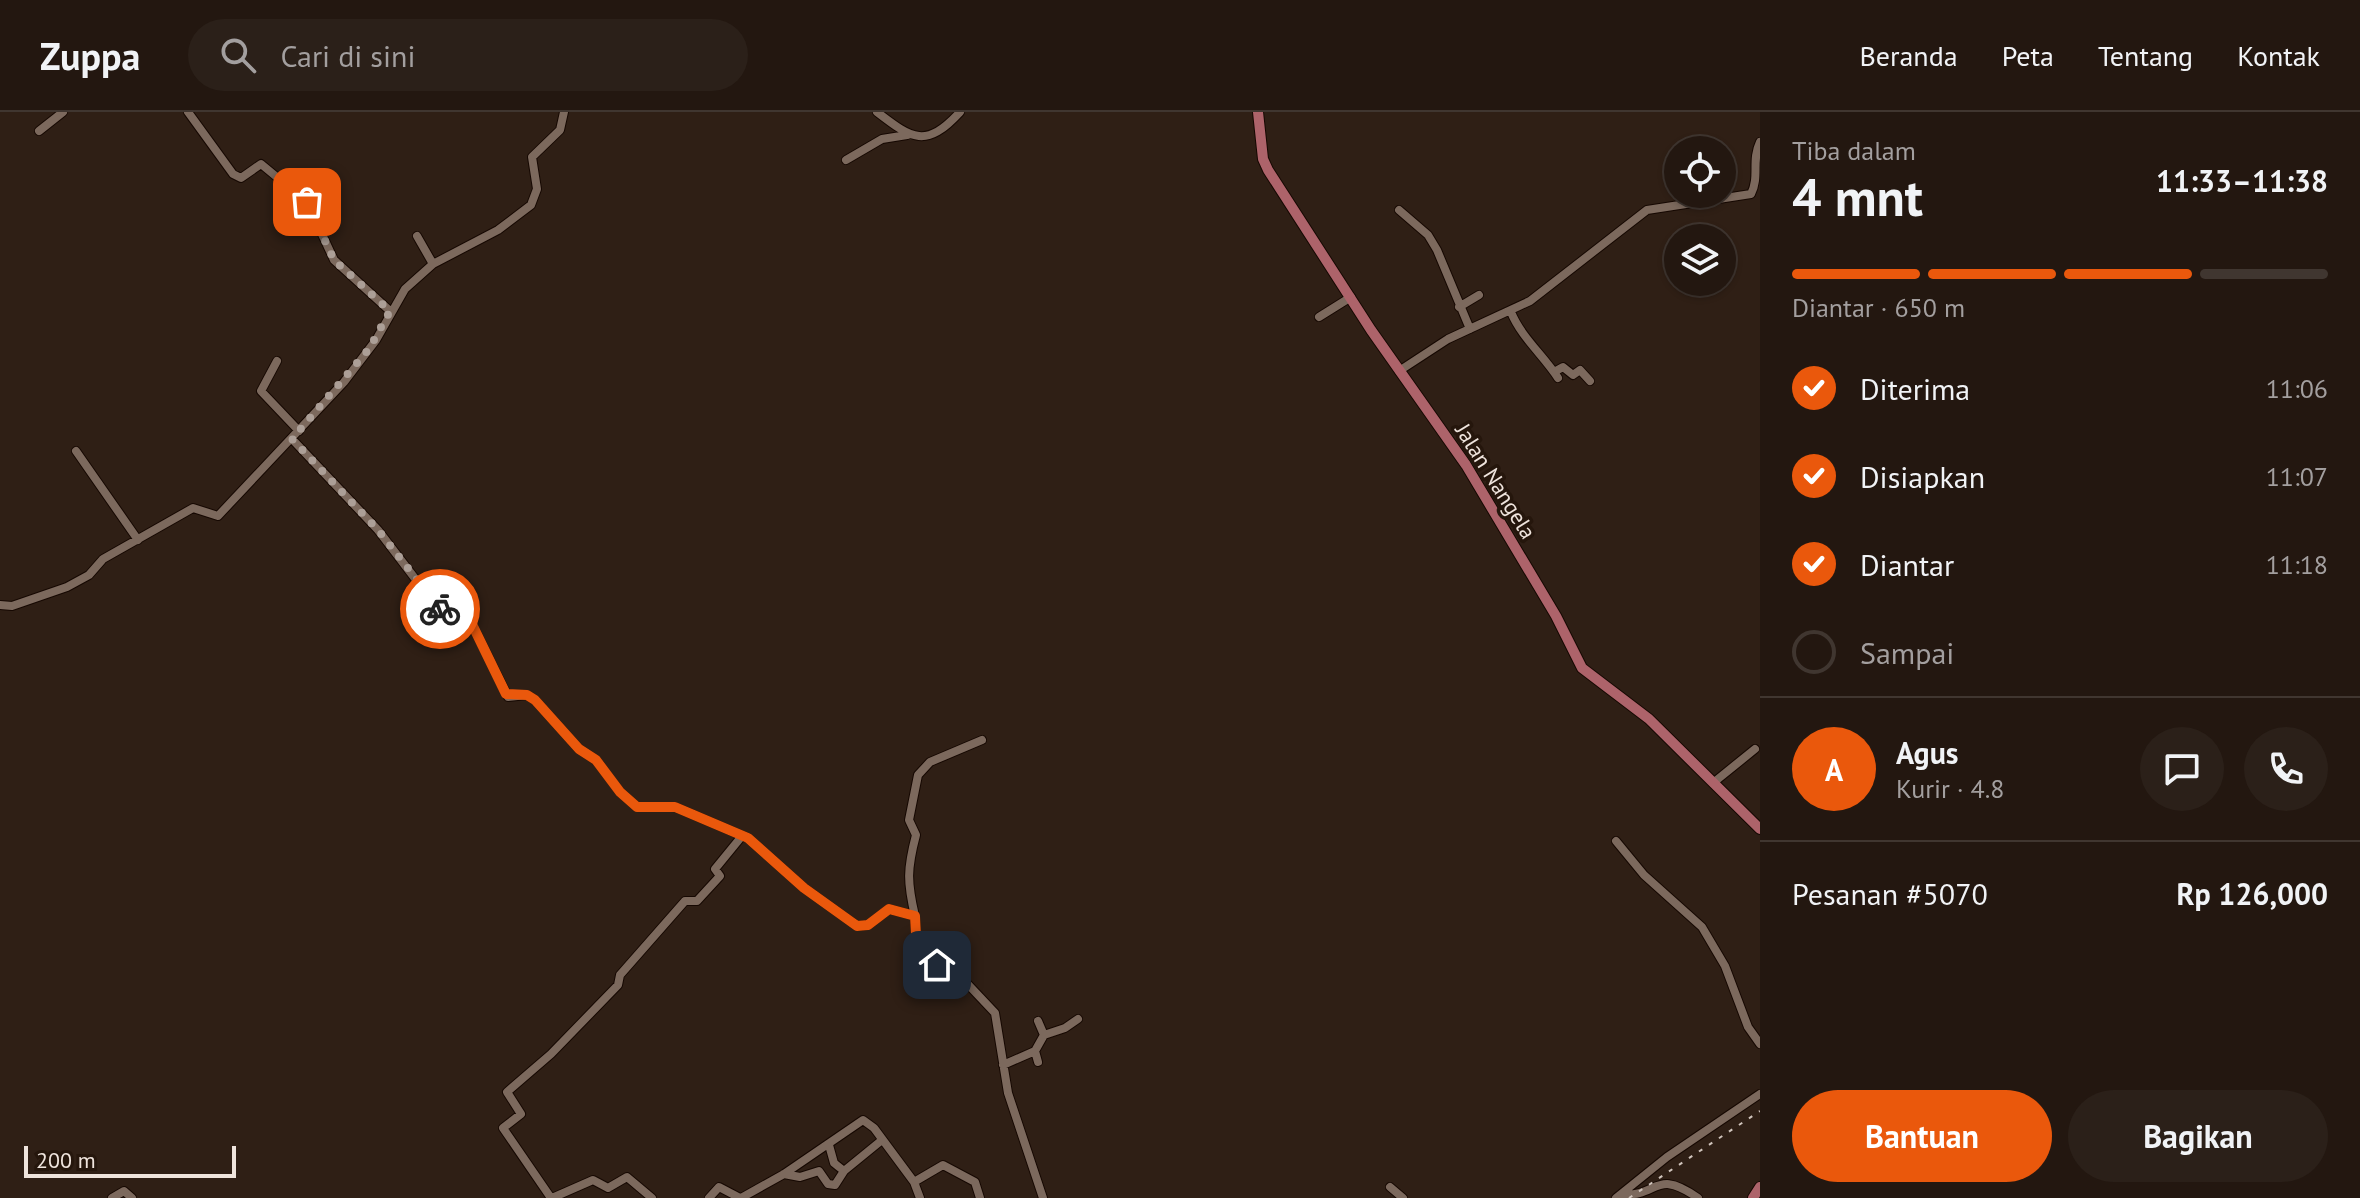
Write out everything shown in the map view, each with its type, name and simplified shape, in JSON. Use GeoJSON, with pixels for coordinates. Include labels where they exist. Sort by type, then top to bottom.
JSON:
{"type":"FeatureCollection","features":[{"type":"Feature","properties":{"kind":"main road","name":"Jalan Nangela"},"geometry":{"type":"LineString","coordinates":[[1258,112],[1265,164],[1399,371],[1478,483],[1556,616],[1582,668],[1649,719],[1760,829]]}},
{"type":"Feature","properties":{"kind":"main road"},"geometry":{"type":"LineString","coordinates":[[1753,1198],[1760,1187]]}},
{"type":"Feature","properties":{"kind":"street"},"geometry":{"type":"LineString","coordinates":[[39,131],[63,112]]}},
{"type":"Feature","properties":{"kind":"street"},"geometry":{"type":"LineString","coordinates":[[188,112],[233,174],[241,178],[261,164],[307,202],[334,260],[390,311]]}},
{"type":"Feature","properties":{"kind":"street"},"geometry":{"type":"LineString","coordinates":[[0,605],[12,606],[67,587],[89,575],[103,559],[171,517],[193,508],[218,516],[292,439],[369,349],[405,289],[433,264],[498,230],[531,205],[537,189],[532,157],[560,130],[564,112]]}},
{"type":"Feature","properties":{"kind":"street"},"geometry":{"type":"LineString","coordinates":[[877,112],[908,135]]}},
{"type":"Feature","properties":{"kind":"street"},"geometry":{"type":"LineString","coordinates":[[846,160],[882,139],[908,135],[929,137],[960,112]]}},
{"type":"Feature","properties":{"kind":"street"},"geometry":{"type":"LineString","coordinates":[[1399,371],[1448,339],[1511,312],[1550,286],[1647,210],[1751,194],[1759,179],[1755,153],[1760,142]]}},
{"type":"Feature","properties":{"kind":"street"},"geometry":{"type":"LineString","coordinates":[[1399,210],[1428,235],[1437,250],[1470,329]]}},
{"type":"Feature","properties":{"kind":"street"},"geometry":{"type":"LineString","coordinates":[[417,236],[433,264]]}},
{"type":"Feature","properties":{"kind":"street"},"geometry":{"type":"LineString","coordinates":[[1459,307],[1479,295]]}},
{"type":"Feature","properties":{"kind":"street"},"geometry":{"type":"LineString","coordinates":[[1319,317],[1351,297]]}},
{"type":"Feature","properties":{"kind":"street"},"geometry":{"type":"LineString","coordinates":[[1511,312],[1517,326],[1556,375],[1563,367],[1573,375],[1580,370],[1590,381]]}},
{"type":"Feature","properties":{"kind":"street"},"geometry":{"type":"LineString","coordinates":[[277,361],[261,391],[299,431]]}},
{"type":"Feature","properties":{"kind":"street"},"geometry":{"type":"LineString","coordinates":[[292,439],[378,530],[436,606],[447,614],[462,612],[469,618],[508,697],[527,695],[535,700],[579,749],[596,760],[620,792],[637,807],[675,807],[742,836],[761,847],[804,888],[857,926],[868,925],[889,909],[915,916]]}},
{"type":"Feature","properties":{"kind":"street"},"geometry":{"type":"LineString","coordinates":[[76,451],[138,540]]}},
{"type":"Feature","properties":{"kind":"street"},"geometry":{"type":"LineString","coordinates":[[982,740],[930,762],[914,786],[909,820],[916,835],[908,861],[907,885],[915,916],[917,953],[961,977],[995,1013],[1015,1119],[1043,1198]]}},
{"type":"Feature","properties":{"kind":"street"},"geometry":{"type":"LineString","coordinates":[[1713,783],[1755,749]]}},
{"type":"Feature","properties":{"kind":"street"},"geometry":{"type":"LineString","coordinates":[[652,1198],[627,1177],[608,1188],[593,1180],[551,1198],[503,1128],[521,1114],[507,1092],[551,1054],[618,985],[619,976],[685,901],[700,898],[720,876],[715,869],[742,836]]}},
{"type":"Feature","properties":{"kind":"street"},"geometry":{"type":"LineString","coordinates":[[1616,841],[1644,875],[1702,927],[1725,966],[1748,1027],[1760,1044]]}},
{"type":"Feature","properties":{"kind":"street"},"geometry":{"type":"LineString","coordinates":[[1003,1065],[1035,1051],[1044,1035],[1065,1028],[1078,1019]]}},
{"type":"Feature","properties":{"kind":"street"},"geometry":{"type":"LineString","coordinates":[[1038,1021],[1044,1035]]}},
{"type":"Feature","properties":{"kind":"street"},"geometry":{"type":"LineString","coordinates":[[1035,1051],[1038,1062]]}},
{"type":"Feature","properties":{"kind":"street"},"geometry":{"type":"LineString","coordinates":[[1618,1196],[1667,1157],[1760,1094]]}},
{"type":"Feature","properties":{"kind":"street"},"geometry":{"type":"LineString","coordinates":[[709,1198],[719,1187],[741,1198],[784,1174],[863,1120],[914,1182],[920,1198]]}},
{"type":"Feature","properties":{"kind":"street"},"geometry":{"type":"LineString","coordinates":[[784,1174],[800,1177],[819,1171],[832,1186],[840,1181],[844,1171],[882,1140]]}},
{"type":"Feature","properties":{"kind":"street"},"geometry":{"type":"LineString","coordinates":[[829,1145],[834,1163],[844,1171]]}},
{"type":"Feature","properties":{"kind":"street"},"geometry":{"type":"LineString","coordinates":[[914,1182],[943,1165],[975,1182],[980,1198]]}},
{"type":"Feature","properties":{"kind":"street"},"geometry":{"type":"LineString","coordinates":[[1618,1196],[1636,1196],[1656,1185],[1676,1183],[1698,1198]]}},
{"type":"Feature","properties":{"kind":"street"},"geometry":{"type":"LineString","coordinates":[[1390,1187],[1403,1198]]}},
{"type":"Feature","properties":{"kind":"street"},"geometry":{"type":"LineString","coordinates":[[112,1198],[124,1191],[132,1198]]}},
{"type":"Feature","properties":{"kind":"railway"},"geometry":{"type":"LineString","coordinates":[[1629,1198],[1760,1111]]}},
{"type":"Feature","properties":{"kind":"way so far"},"geometry":{"type":"LineString","coordinates":[[307,202],[334,260],[390,311],[376,340],[344,382],[292,439],[378,530],[440,609]]}},
{"type":"Feature","properties":{"kind":"route"},"geometry":{"type":"LineString","coordinates":[[440,609],[447,614],[459,611],[469,618],[508,697],[527,695],[535,700],[584,754],[596,760],[620,792],[637,807],[675,807],[755,841],[804,888],[857,926],[863,928],[889,909],[915,916],[915,949],[920,957],[937,965]]}}]}
